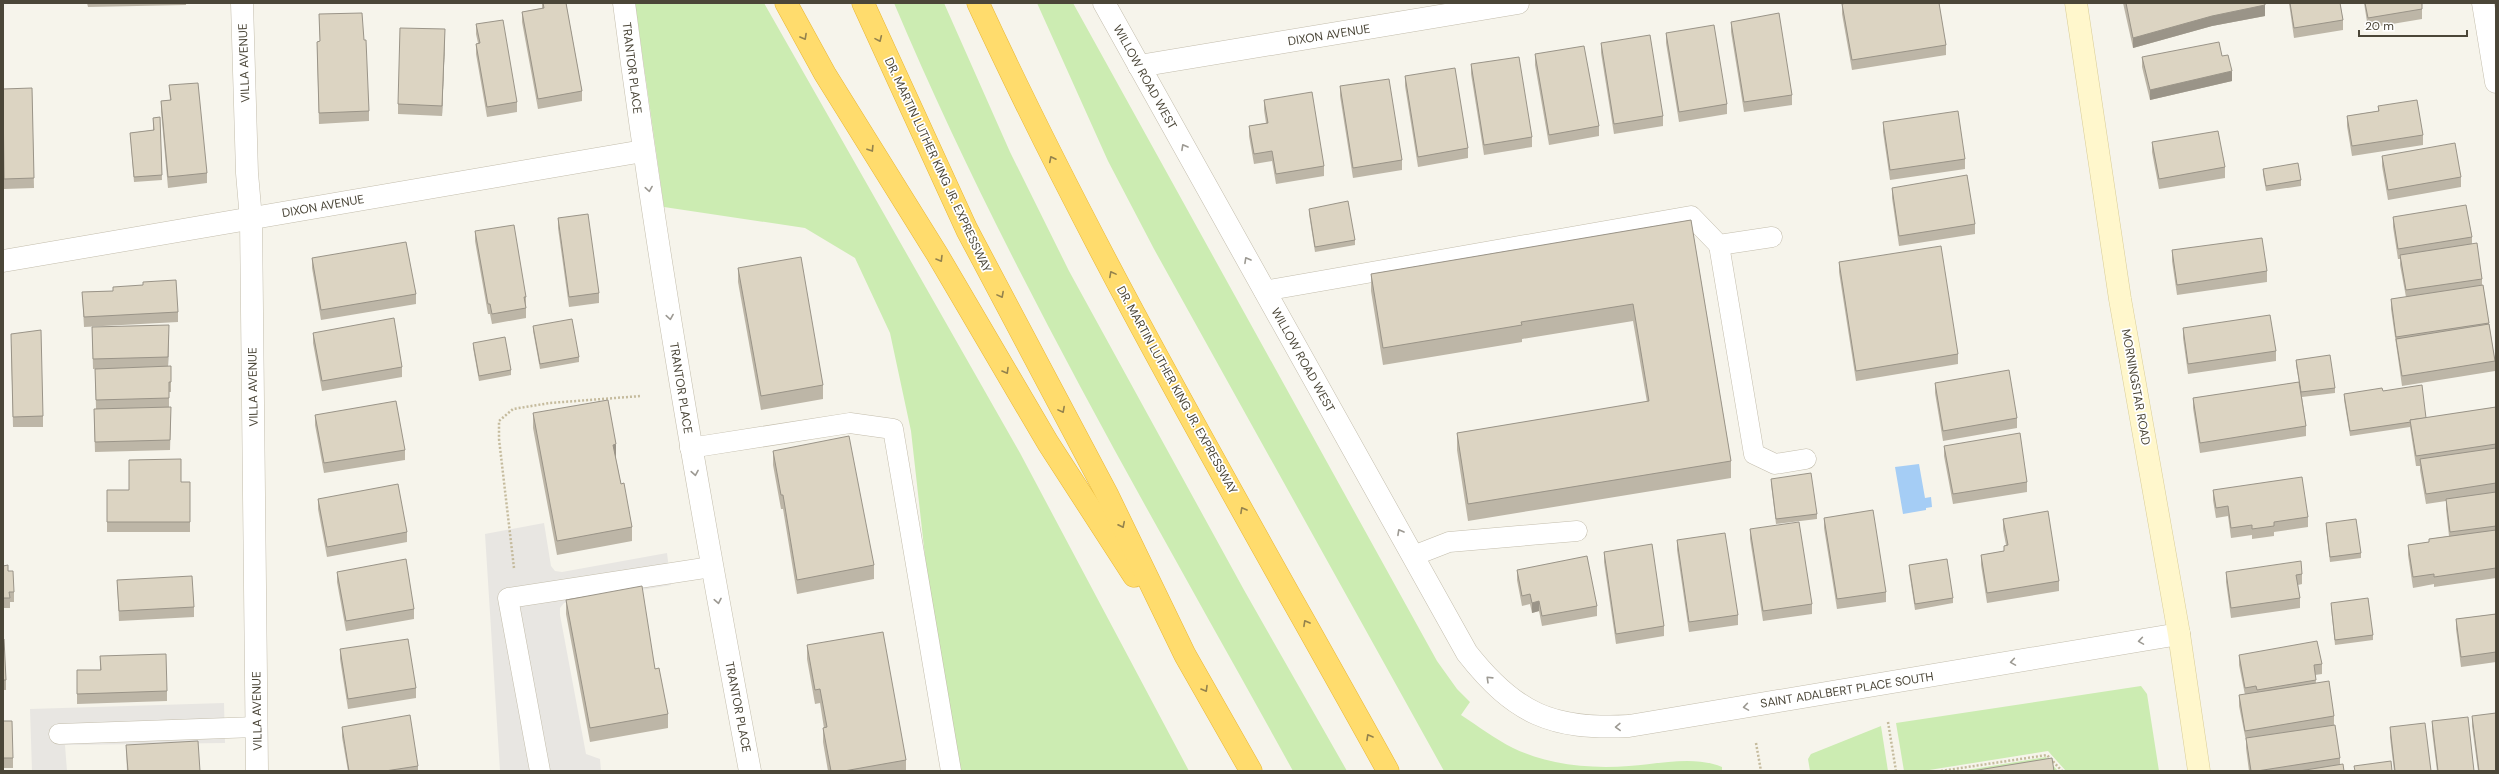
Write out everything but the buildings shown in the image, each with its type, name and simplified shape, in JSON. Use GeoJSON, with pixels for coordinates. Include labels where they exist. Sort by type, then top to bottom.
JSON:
{"type":"FeatureCollection","features":[{"type":"Feature","properties":{"kind":"highway"},"geometry":{"type":"LineString","coordinates":[[786,3],[825,74],[940,260],[1048,444],[1185,655]]}},
{"type":"Feature","properties":{"kind":"highway","name":"DR. MARTIN LUTHER KING JR. EXPRESSWAY"},"geometry":{"type":"LineString","coordinates":[[863,3],[967,230],[1108,496],[1185,655],[1251,771]]}},
{"type":"Feature","properties":{"kind":"highway","name":"DR. MARTIN LUTHER KING JR. EXPRESSWAY"},"geometry":{"type":"LineString","coordinates":[[978,3],[1050,154],[1131,308],[1388,771]]}},
{"type":"Feature","properties":{"kind":"highway"},"geometry":{"type":"LineString","coordinates":[[985,3],[996,42]]}},
{"type":"Feature","properties":{"kind":"main road","name":"MORNINGSTAR ROAD"},"geometry":{"type":"LineString","coordinates":[[2076,3],[2120,299],[2179,634],[2199,771]]}},
{"type":"Feature","properties":{"kind":"street","name":"VILLA AVENUE"},"geometry":{"type":"LineString","coordinates":[[242,3],[247,173],[251,219],[257,771]]}},
{"type":"Feature","properties":{"kind":"street","name":"TRANTOR PLACE"},"geometry":{"type":"LineString","coordinates":[[624,3],[643,151],[690,448],[750,771]]}},
{"type":"Feature","properties":{"kind":"street","name":"WILLOW ROAD WEST"},"geometry":{"type":"LineString","coordinates":[[1104,3],[1467,653],[1485,676],[1518,704]]}},
{"type":"Feature","properties":{"kind":"street","name":"DIXON AVENUE"},"geometry":{"type":"LineString","coordinates":[[1139,66],[1518,3]]}},
{"type":"Feature","properties":{"kind":"street"},"geometry":{"type":"LineString","coordinates":[[2483,3],[2496,82]]}},
{"type":"Feature","properties":{"kind":"street","name":"DIXON AVENUE"},"geometry":{"type":"LineString","coordinates":[[3,261],[643,151]]}},
{"type":"Feature","properties":{"kind":"street","name":"SAINT ADALBERT PLACE SOUTH"},"geometry":{"type":"LineString","coordinates":[[1518,704],[1543,717],[1569,725],[1597,728],[1629,726],[2179,634]]}},
{"type":"Feature","properties":{"kind":"lane"},"geometry":{"type":"LineString","coordinates":[[1264,291],[1690,216],[1719,245],[1754,454],[1775,464],[1806,460]]}},
{"type":"Feature","properties":{"kind":"lane"},"geometry":{"type":"LineString","coordinates":[[1719,245],[1772,237]]}},
{"type":"Feature","properties":{"kind":"lane"},"geometry":{"type":"LineString","coordinates":[[690,448],[850,423],[893,428],[951,771]]}},
{"type":"Feature","properties":{"kind":"lane"},"geometry":{"type":"LineString","coordinates":[[1414,556],[1449,542],[1577,531]]}},
{"type":"Feature","properties":{"kind":"lane"},"geometry":{"type":"LineString","coordinates":[[540,771],[508,598],[711,567]]}},
{"type":"Feature","properties":{"kind":"lane"},"geometry":{"type":"LineString","coordinates":[[59,734],[257,727]]}},
{"type":"Feature","properties":{"kind":"path"},"geometry":{"type":"LineString","coordinates":[[518,596],[498,439],[499,421],[513,409],[550,403],[641,396]]}},
{"type":"Feature","properties":{"kind":"path"},"geometry":{"type":"LineString","coordinates":[[1888,722],[1896,771]]}},
{"type":"Feature","properties":{"kind":"path"},"geometry":{"type":"LineString","coordinates":[[1756,744],[1761,771]]}},
{"type":"Feature","properties":{"kind":"path"},"geometry":{"type":"LineString","coordinates":[[1941,771],[2047,755],[2062,771]]}},
{"type":"Feature","properties":{"kind":"green space"},"geometry":{"type":"Polygon","coordinates":[[[635,3],[764,3],[1020,453],[1189,771],[949,771],[911,431],[890,333],[855,258],[805,228],[664,207],[635,3]]]}},
{"type":"Feature","properties":{"kind":"green space"},"geometry":{"type":"Polygon","coordinates":[[[894,3],[944,3],[1010,152],[1069,271],[1244,590],[1347,771],[1293,771],[1083,392],[1033,296],[984,200],[894,3]]]}},
{"type":"Feature","properties":{"kind":"green space"},"geometry":{"type":"Polygon","coordinates":[[[1037,3],[1073,3],[1437,661],[1457,689],[1470,702],[1461,715],[1493,737],[1513,748],[1526,754],[1555,762],[1584,766],[1614,767],[1688,761],[1711,763],[1722,767],[1722,771],[1444,771],[1154,249],[1108,161],[1037,3]]]}},
{"type":"Feature","properties":{"kind":"green space"},"geometry":{"type":"Polygon","coordinates":[[[2141,686],[2147,694],[2159,771],[2066,771],[2048,751],[1923,771],[1904,771],[1896,723],[2141,686]]]}},
{"type":"Feature","properties":{"kind":"green space"},"geometry":{"type":"Polygon","coordinates":[[[1881,726],[1888,771],[1810,771],[1808,759],[1811,754],[1881,726]]]}},
{"type":"Feature","properties":{"kind":"green space"},"geometry":{"type":"Polygon","coordinates":[[[2046,757],[2058,771],[1961,771],[2046,757]]]}},
{"type":"Feature","properties":{"kind":"shaded area"},"geometry":{"type":"Polygon","coordinates":[[[544,523],[551,566],[555,571],[562,572],[667,553],[671,585],[564,603],[560,608],[560,615],[586,754],[600,759],[601,771],[500,771],[485,534],[544,523]]]}},
{"type":"Feature","properties":{"kind":"shaded area"},"geometry":{"type":"Polygon","coordinates":[[[224,703],[225,743],[65,745],[67,771],[32,771],[30,709],[224,703]]]}},
{"type":"Feature","properties":{"kind":"water"},"geometry":{"type":"Polygon","coordinates":[[[1919,464],[1925,498],[1931,497],[1932,507],[1926,508],[1926,510],[1903,514],[1895,467],[1919,464]]]}}]}
